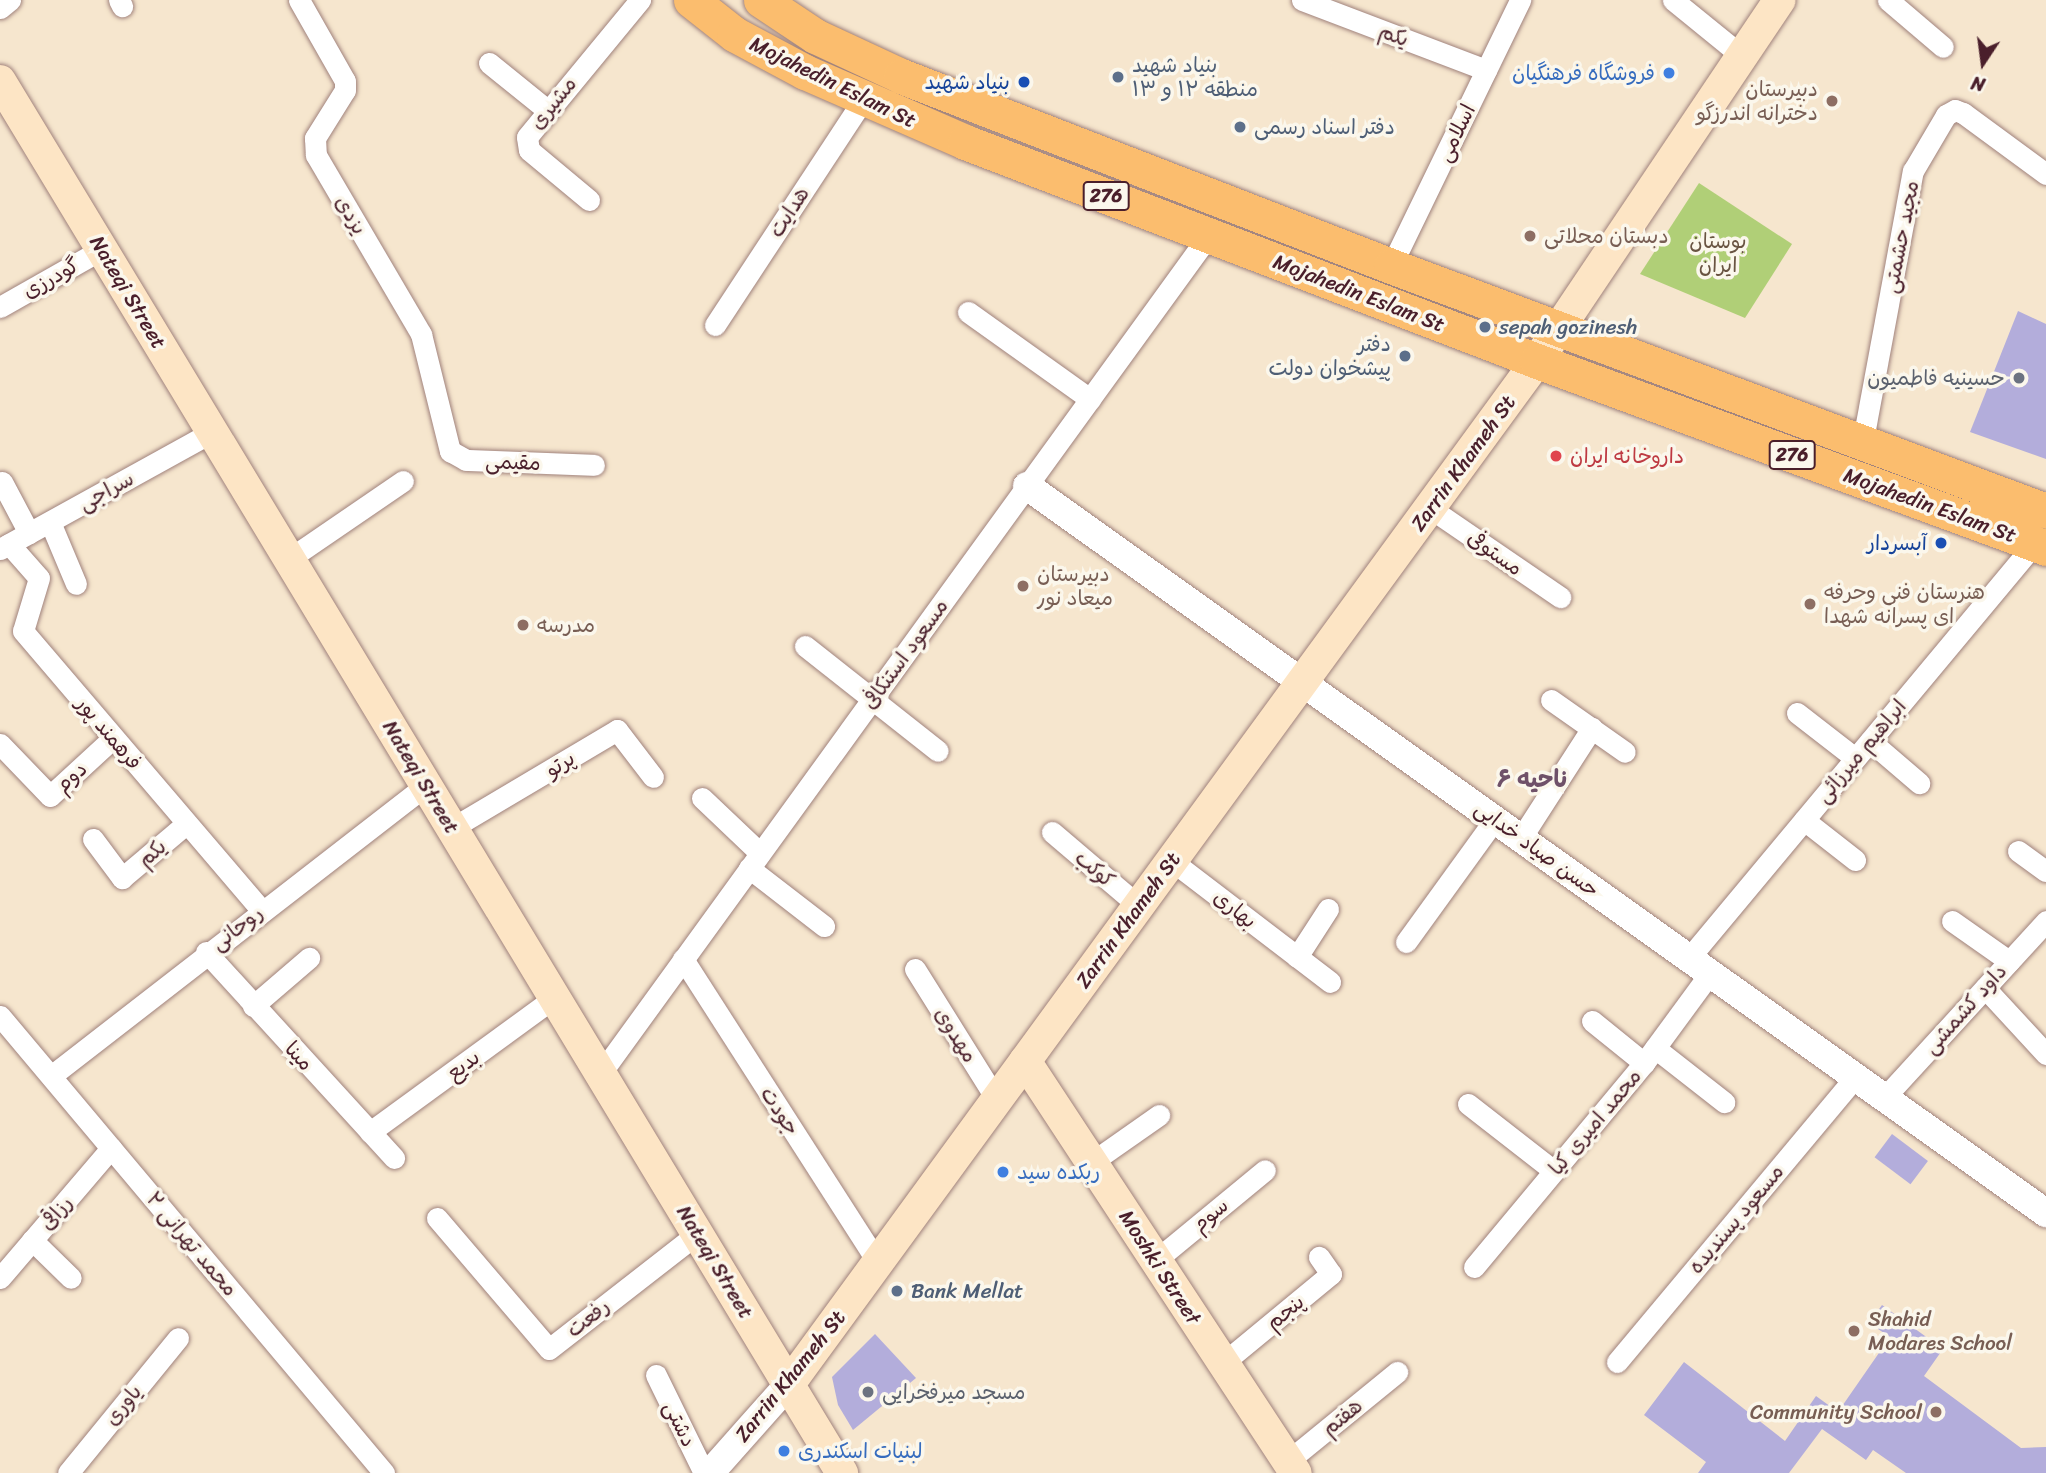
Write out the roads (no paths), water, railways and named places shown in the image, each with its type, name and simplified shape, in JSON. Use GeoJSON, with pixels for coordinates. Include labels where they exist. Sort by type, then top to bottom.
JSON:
{"type":"FeatureCollection","features":[{"type":"Feature","properties":{"kind":"main road","name":"Mojahedin Eslam St"},"geometry":{"type":"LineString","coordinates":[[691,0],[734,34],[863,100],[1537,361],[2040,546]]}},
{"type":"Feature","properties":{"kind":"main road","name":"Mojahedin Eslam St"},"geometry":{"type":"LineString","coordinates":[[761,0],[815,36],[901,76],[1391,266],[2046,512]]}},
{"type":"Feature","properties":{"kind":"main road","name":"Zarrin Khameh St"},"geometry":{"type":"LineString","coordinates":[[789,1384],[1537,361],[1780,0]]}},
{"type":"Feature","properties":{"kind":"main road","name":"Nateqi Street"},"geometry":{"type":"LineString","coordinates":[[4,95],[102,249],[842,1473]]}},
{"type":"Feature","properties":{"kind":"main road","name":"Moshki Street"},"geometry":{"type":"LineString","coordinates":[[1025,1061],[1292,1467]]}},
{"type":"Feature","properties":{"kind":"street"},"geometry":{"type":"LineString","coordinates":[[0,8],[10,0]]}},
{"type":"Feature","properties":{"kind":"street","name":"یزدی"},"geometry":{"type":"LineString","coordinates":[[299,0],[345,81],[345,89],[315,138],[316,155],[421,334],[444,438]]}},
{"type":"Feature","properties":{"kind":"street","name":"مشیری"},"geometry":{"type":"LineString","coordinates":[[589,200],[529,150],[529,131],[640,0]]}},
{"type":"Feature","properties":{"kind":"street","name":"یکم"},"geometry":{"type":"LineString","coordinates":[[1302,0],[1486,71]]}},
{"type":"Feature","properties":{"kind":"street","name":"اسلامی"},"geometry":{"type":"LineString","coordinates":[[1391,266],[1520,0]]}},
{"type":"Feature","properties":{"kind":"street"},"geometry":{"type":"LineString","coordinates":[[1674,0],[1742,56]]}},
{"type":"Feature","properties":{"kind":"street"},"geometry":{"type":"LineString","coordinates":[[1888,0],[1943,47]]}},
{"type":"Feature","properties":{"kind":"street"},"geometry":{"type":"LineString","coordinates":[[489,63],[546,109]]}},
{"type":"Feature","properties":{"kind":"street","name":"هدایت"},"geometry":{"type":"LineString","coordinates":[[716,325],[863,100]]}},
{"type":"Feature","properties":{"kind":"street","name":"مجید حشمتی"},"geometry":{"type":"LineString","coordinates":[[1862,445],[1913,171],[1946,115],[1955,110],[1964,113],[2046,174]]}},
{"type":"Feature","properties":{"kind":"street","name":"مسعود استنکافی"},"geometry":{"type":"LineString","coordinates":[[601,1073],[1209,235]]}},
{"type":"Feature","properties":{"kind":"street","name":"گودرزی"},"geometry":{"type":"LineString","coordinates":[[0,307],[102,249]]}},
{"type":"Feature","properties":{"kind":"street"},"geometry":{"type":"LineString","coordinates":[[968,312],[1090,399]]}},
{"type":"Feature","properties":{"kind":"street","name":"سراجی"},"geometry":{"type":"LineString","coordinates":[[5,547],[212,432]]}},
{"type":"Feature","properties":{"kind":"street","name":"مقیمی"},"geometry":{"type":"LineString","coordinates":[[444,438],[450,452],[461,459],[594,465]]}},
{"type":"Feature","properties":{"kind":"street"},"geometry":{"type":"LineString","coordinates":[[289,559],[403,481]]}},
{"type":"Feature","properties":{"kind":"street"},"geometry":{"type":"LineString","coordinates":[[2,482],[29,533]]}},
{"type":"Feature","properties":{"kind":"street","name":"حسن صیاد خدایی"},"geometry":{"type":"LineString","coordinates":[[1027,486],[2046,1213]]}},
{"type":"Feature","properties":{"kind":"street","name":"مستوفی"},"geometry":{"type":"LineString","coordinates":[[1430,508],[1560,597]]}},
{"type":"Feature","properties":{"kind":"street"},"geometry":{"type":"LineString","coordinates":[[50,522],[76,584]]}},
{"type":"Feature","properties":{"kind":"street","name":"ابراهیم میرزائی"},"geometry":{"type":"LineString","coordinates":[[1700,966],[1804,820],[2040,546]]}},
{"type":"Feature","properties":{"kind":"street","name":"فرهمند پور"},"geometry":{"type":"LineString","coordinates":[[5,547],[39,578],[23,631],[261,910]]}},
{"type":"Feature","properties":{"kind":"street"},"geometry":{"type":"LineString","coordinates":[[805,646],[938,751]]}},
{"type":"Feature","properties":{"kind":"street"},"geometry":{"type":"LineString","coordinates":[[1551,700],[1625,752]]}},
{"type":"Feature","properties":{"kind":"street"},"geometry":{"type":"LineString","coordinates":[[1797,713],[1855,758]]}},
{"type":"Feature","properties":{"kind":"street"},"geometry":{"type":"LineString","coordinates":[[1521,838],[1591,728]]}},
{"type":"Feature","properties":{"kind":"street","name":"پرتو"},"geometry":{"type":"LineString","coordinates":[[452,828],[617,730],[653,777]]}},
{"type":"Feature","properties":{"kind":"street","name":"دوم"},"geometry":{"type":"LineString","coordinates":[[0,744],[50,796],[113,738]]}},
{"type":"Feature","properties":{"kind":"street"},"geometry":{"type":"LineString","coordinates":[[1870,741],[1919,783]]}},
{"type":"Feature","properties":{"kind":"street","name":"روحانی"},"geometry":{"type":"LineString","coordinates":[[51,1076],[206,952],[426,785]]}},
{"type":"Feature","properties":{"kind":"street"},"geometry":{"type":"LineString","coordinates":[[702,798],[755,860],[824,926]]}},
{"type":"Feature","properties":{"kind":"street"},"geometry":{"type":"LineString","coordinates":[[1406,942],[1495,819]]}},
{"type":"Feature","properties":{"kind":"street"},"geometry":{"type":"LineString","coordinates":[[1804,820],[1855,860]]}},
{"type":"Feature","properties":{"kind":"street","name":"یکم"},"geometry":{"type":"LineString","coordinates":[[93,839],[122,878],[186,824]]}},
{"type":"Feature","properties":{"kind":"street","name":"کوکب"},"geometry":{"type":"LineString","coordinates":[[1052,832],[1139,906]]}},
{"type":"Feature","properties":{"kind":"street"},"geometry":{"type":"LineString","coordinates":[[2018,851],[2046,871]]}},
{"type":"Feature","properties":{"kind":"street","name":"بهاری"},"geometry":{"type":"LineString","coordinates":[[1172,860],[1330,982]]}},
{"type":"Feature","properties":{"kind":"street"},"geometry":{"type":"LineString","coordinates":[[1297,957],[1328,909]]}},
{"type":"Feature","properties":{"kind":"street"},"geometry":{"type":"LineString","coordinates":[[1952,920],[2010,961]]}},
{"type":"Feature","properties":{"kind":"street","name":"داود کشمشی"},"geometry":{"type":"LineString","coordinates":[[1884,1098],[2046,921]]}},
{"type":"Feature","properties":{"kind":"street","name":"مینا"},"geometry":{"type":"LineString","coordinates":[[206,952],[394,1158]]}},
{"type":"Feature","properties":{"kind":"street"},"geometry":{"type":"LineString","coordinates":[[253,1006],[309,958]]}},
{"type":"Feature","properties":{"kind":"street","name":"جودت"},"geometry":{"type":"LineString","coordinates":[[683,959],[878,1263]]}},
{"type":"Feature","properties":{"kind":"street","name":"محمد امیری کیا"},"geometry":{"type":"LineString","coordinates":[[1474,1267],[1649,1055],[1700,966]]}},
{"type":"Feature","properties":{"kind":"street","name":"مهدوی"},"geometry":{"type":"LineString","coordinates":[[915,969],[997,1100]]}},
{"type":"Feature","properties":{"kind":"street"},"geometry":{"type":"LineString","coordinates":[[1984,988],[2046,1054]]}},
{"type":"Feature","properties":{"kind":"street","name":"بدیع"},"geometry":{"type":"LineString","coordinates":[[370,1132],[555,997]]}},
{"type":"Feature","properties":{"kind":"street"},"geometry":{"type":"LineString","coordinates":[[1592,1021],[1724,1102]]}},
{"type":"Feature","properties":{"kind":"street","name":"محمد تهرانی ۲"},"geometry":{"type":"LineString","coordinates":[[3,1025],[51,1076],[384,1473]]}},
{"type":"Feature","properties":{"kind":"street","name":"مسعود پسندیده"},"geometry":{"type":"LineString","coordinates":[[1618,1362],[1855,1077]]}},
{"type":"Feature","properties":{"kind":"street"},"geometry":{"type":"LineString","coordinates":[[1468,1104],[1554,1171]]}},
{"type":"Feature","properties":{"kind":"street"},"geometry":{"type":"LineString","coordinates":[[1091,1162],[1159,1115]]}},
{"type":"Feature","properties":{"kind":"street","name":"رزاقی"},"geometry":{"type":"LineString","coordinates":[[0,1278],[111,1149]]}},
{"type":"Feature","properties":{"kind":"street","name":"سوم"},"geometry":{"type":"LineString","coordinates":[[1156,1260],[1265,1170]]}},
{"type":"Feature","properties":{"kind":"street","name":"رفعت"},"geometry":{"type":"LineString","coordinates":[[437,1218],[549,1349],[698,1233]]}},
{"type":"Feature","properties":{"kind":"street"},"geometry":{"type":"LineString","coordinates":[[32,1240],[71,1278]]}},
{"type":"Feature","properties":{"kind":"street","name":"پنجم"},"geometry":{"type":"LineString","coordinates":[[1223,1363],[1331,1274],[1319,1257]]}},
{"type":"Feature","properties":{"kind":"street","name":"یاوری"},"geometry":{"type":"LineString","coordinates":[[68,1473],[178,1338]]}},
{"type":"Feature","properties":{"kind":"street","name":"هفتم"},"geometry":{"type":"LineString","coordinates":[[1292,1467],[1397,1372]]}},
{"type":"Feature","properties":{"kind":"street","name":"دشتی"},"geometry":{"type":"LineString","coordinates":[[656,1375],[704,1473]]}},
{"type":"Feature","properties":{"kind":"street","name":"Zarrin Khameh St"},"geometry":{"type":"LineString","coordinates":[[710,1473],[789,1384]]}},
{"type":"Feature","properties":{"kind":"place","name":"فروشگاه فرهنگیان"},"geometry":{"type":"Point","coordinates":[1669,73]}},
{"type":"Feature","properties":{"kind":"place","name":"بنیاد شهید منطقه ۱۲ و ۱۳"},"geometry":{"type":"Point","coordinates":[1118,77]}},
{"type":"Feature","properties":{"kind":"place","name":"بنیاد شهید"},"geometry":{"type":"Point","coordinates":[1024,82]}},
{"type":"Feature","properties":{"kind":"place","name":"دبیرستان دخترانه اندرزگو"},"geometry":{"type":"Point","coordinates":[1832,101]}},
{"type":"Feature","properties":{"kind":"place","name":"دفتر اسناد رسمی"},"geometry":{"type":"Point","coordinates":[1240,127]}},
{"type":"Feature","properties":{"kind":"place","name":"دبستان محلاتی"},"geometry":{"type":"Point","coordinates":[1530,236]}},
{"type":"Feature","properties":{"kind":"place","name":"sepah gozinesh"},"geometry":{"type":"Point","coordinates":[1485,327]}},
{"type":"Feature","properties":{"kind":"place","name":"دفتر پیشخوان دولت"},"geometry":{"type":"Point","coordinates":[1405,356]}},
{"type":"Feature","properties":{"kind":"place","name":"حسینیه فاطمیون"},"geometry":{"type":"Point","coordinates":[2019,378]}},
{"type":"Feature","properties":{"kind":"place","name":"داروخانه ایران"},"geometry":{"type":"Point","coordinates":[1556,456]}},
{"type":"Feature","properties":{"kind":"place","name":"آبسردار"},"geometry":{"type":"Point","coordinates":[1941,543]}},
{"type":"Feature","properties":{"kind":"place","name":"دبیرستان میعاد نور"},"geometry":{"type":"Point","coordinates":[1023,586]}},
{"type":"Feature","properties":{"kind":"place","name":"هنرستان فنی وحرفه ای پسرانه شهدا"},"geometry":{"type":"Point","coordinates":[1810,604]}},
{"type":"Feature","properties":{"kind":"place","name":"مدرسه"},"geometry":{"type":"Point","coordinates":[523,625]}},
{"type":"Feature","properties":{"kind":"place","name":"ربکده سید"},"geometry":{"type":"Point","coordinates":[1003,1172]}},
{"type":"Feature","properties":{"kind":"place","name":"Bank Mellat"},"geometry":{"type":"Point","coordinates":[897,1291]}},
{"type":"Feature","properties":{"kind":"place","name":"Shahid Modares School"},"geometry":{"type":"Point","coordinates":[1854,1331]}},
{"type":"Feature","properties":{"kind":"place","name":"مسجد میرفخرایی"},"geometry":{"type":"Point","coordinates":[868,1392]}},
{"type":"Feature","properties":{"kind":"place","name":"Community School"},"geometry":{"type":"Point","coordinates":[1936,1412]}},
{"type":"Feature","properties":{"kind":"place","name":"لبنیات اسکندری"},"geometry":{"type":"Point","coordinates":[784,1451]}},
{"type":"Feature","properties":{"kind":"district","name":"ناحیه ۶"},"geometry":{"type":"Point","coordinates":[1532,780]}},
{"type":"Feature","properties":{"kind":"park label","name":"بوستان ایران"},"geometry":{"type":"Point","coordinates":[1718,253]}}]}
